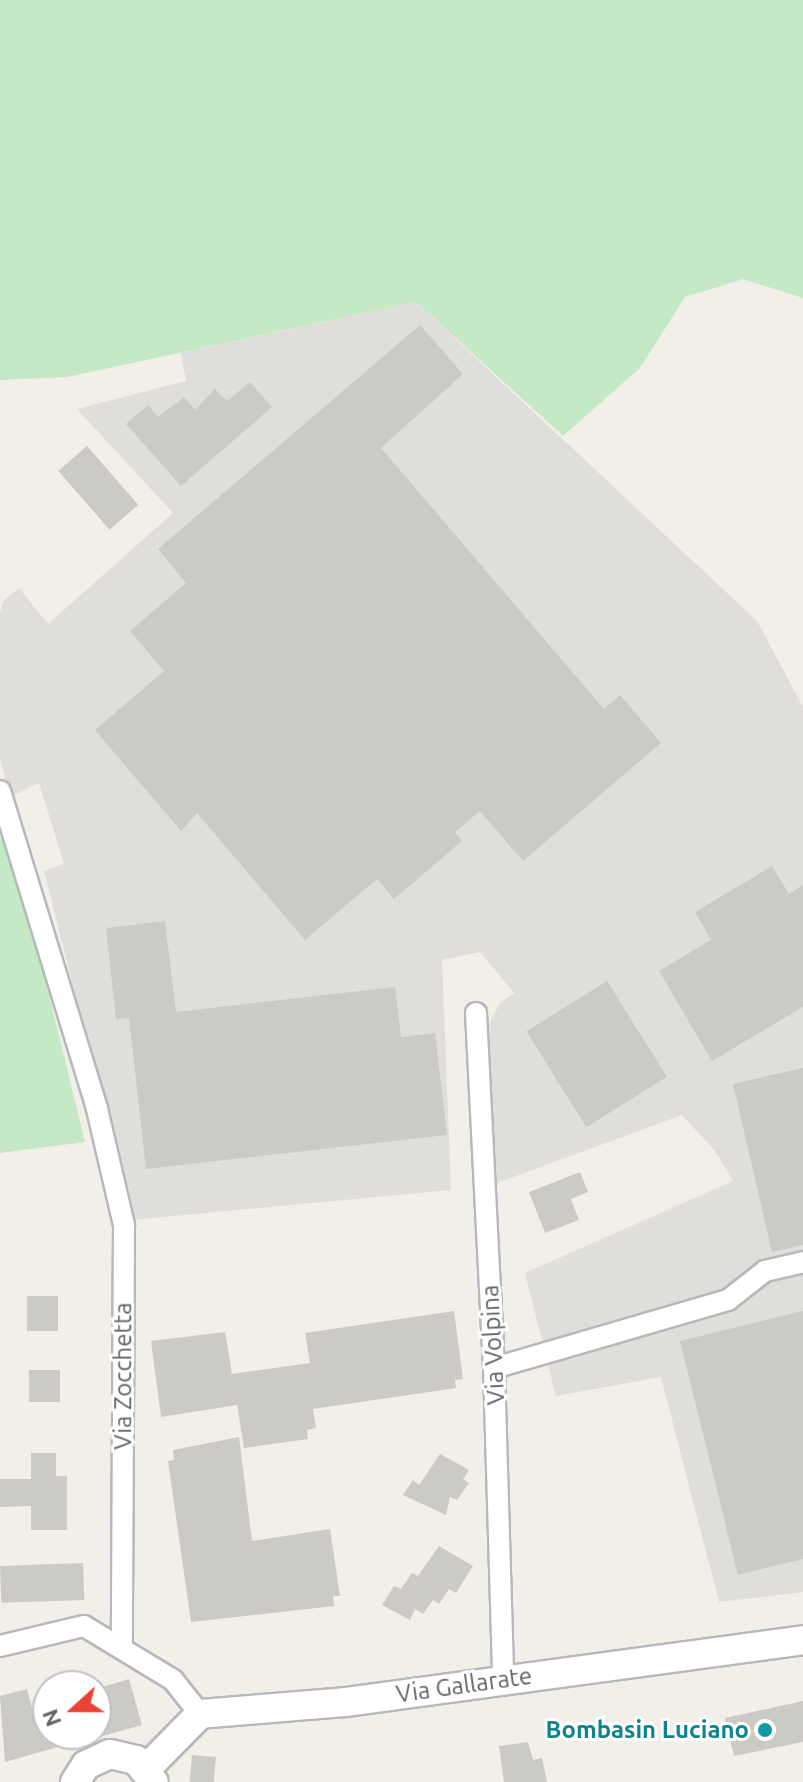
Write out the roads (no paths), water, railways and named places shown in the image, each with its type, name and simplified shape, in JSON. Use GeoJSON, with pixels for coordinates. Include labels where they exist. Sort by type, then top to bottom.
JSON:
{"type":"FeatureCollection","features":[{"type":"Feature","properties":{"kind":"main road","name":"Via Gallarate"},"geometry":{"type":"LineString","coordinates":[[200,1714],[346,1702],[503,1678],[803,1640]]}},
{"type":"Feature","properties":{"kind":"main road"},"geometry":{"type":"LineString","coordinates":[[75,1782],[86,1765],[110,1754],[124,1755],[150,1775],[200,1714]]}},
{"type":"Feature","properties":{"kind":"street","name":"Via Zocchetta"},"geometry":{"type":"LineString","coordinates":[[0,791],[97,1109],[124,1225],[122,1645]]}},
{"type":"Feature","properties":{"kind":"street","name":"Via Volpina"},"geometry":{"type":"LineString","coordinates":[[476,1013],[494,1368],[503,1678]]}},
{"type":"Feature","properties":{"kind":"street"},"geometry":{"type":"LineString","coordinates":[[494,1368],[728,1300],[765,1271],[803,1262]]}},
{"type":"Feature","properties":{"kind":"street"},"geometry":{"type":"LineString","coordinates":[[0,1646],[84,1626],[122,1645],[173,1680],[200,1714]]}},
{"type":"Feature","properties":{"kind":"street"},"geometry":{"type":"LineString","coordinates":[[762,1646],[803,1626]]}},
{"type":"Feature","properties":{"kind":"place","name":"Bombasin Luciano"},"geometry":{"type":"Point","coordinates":[765,1730]}}]}
